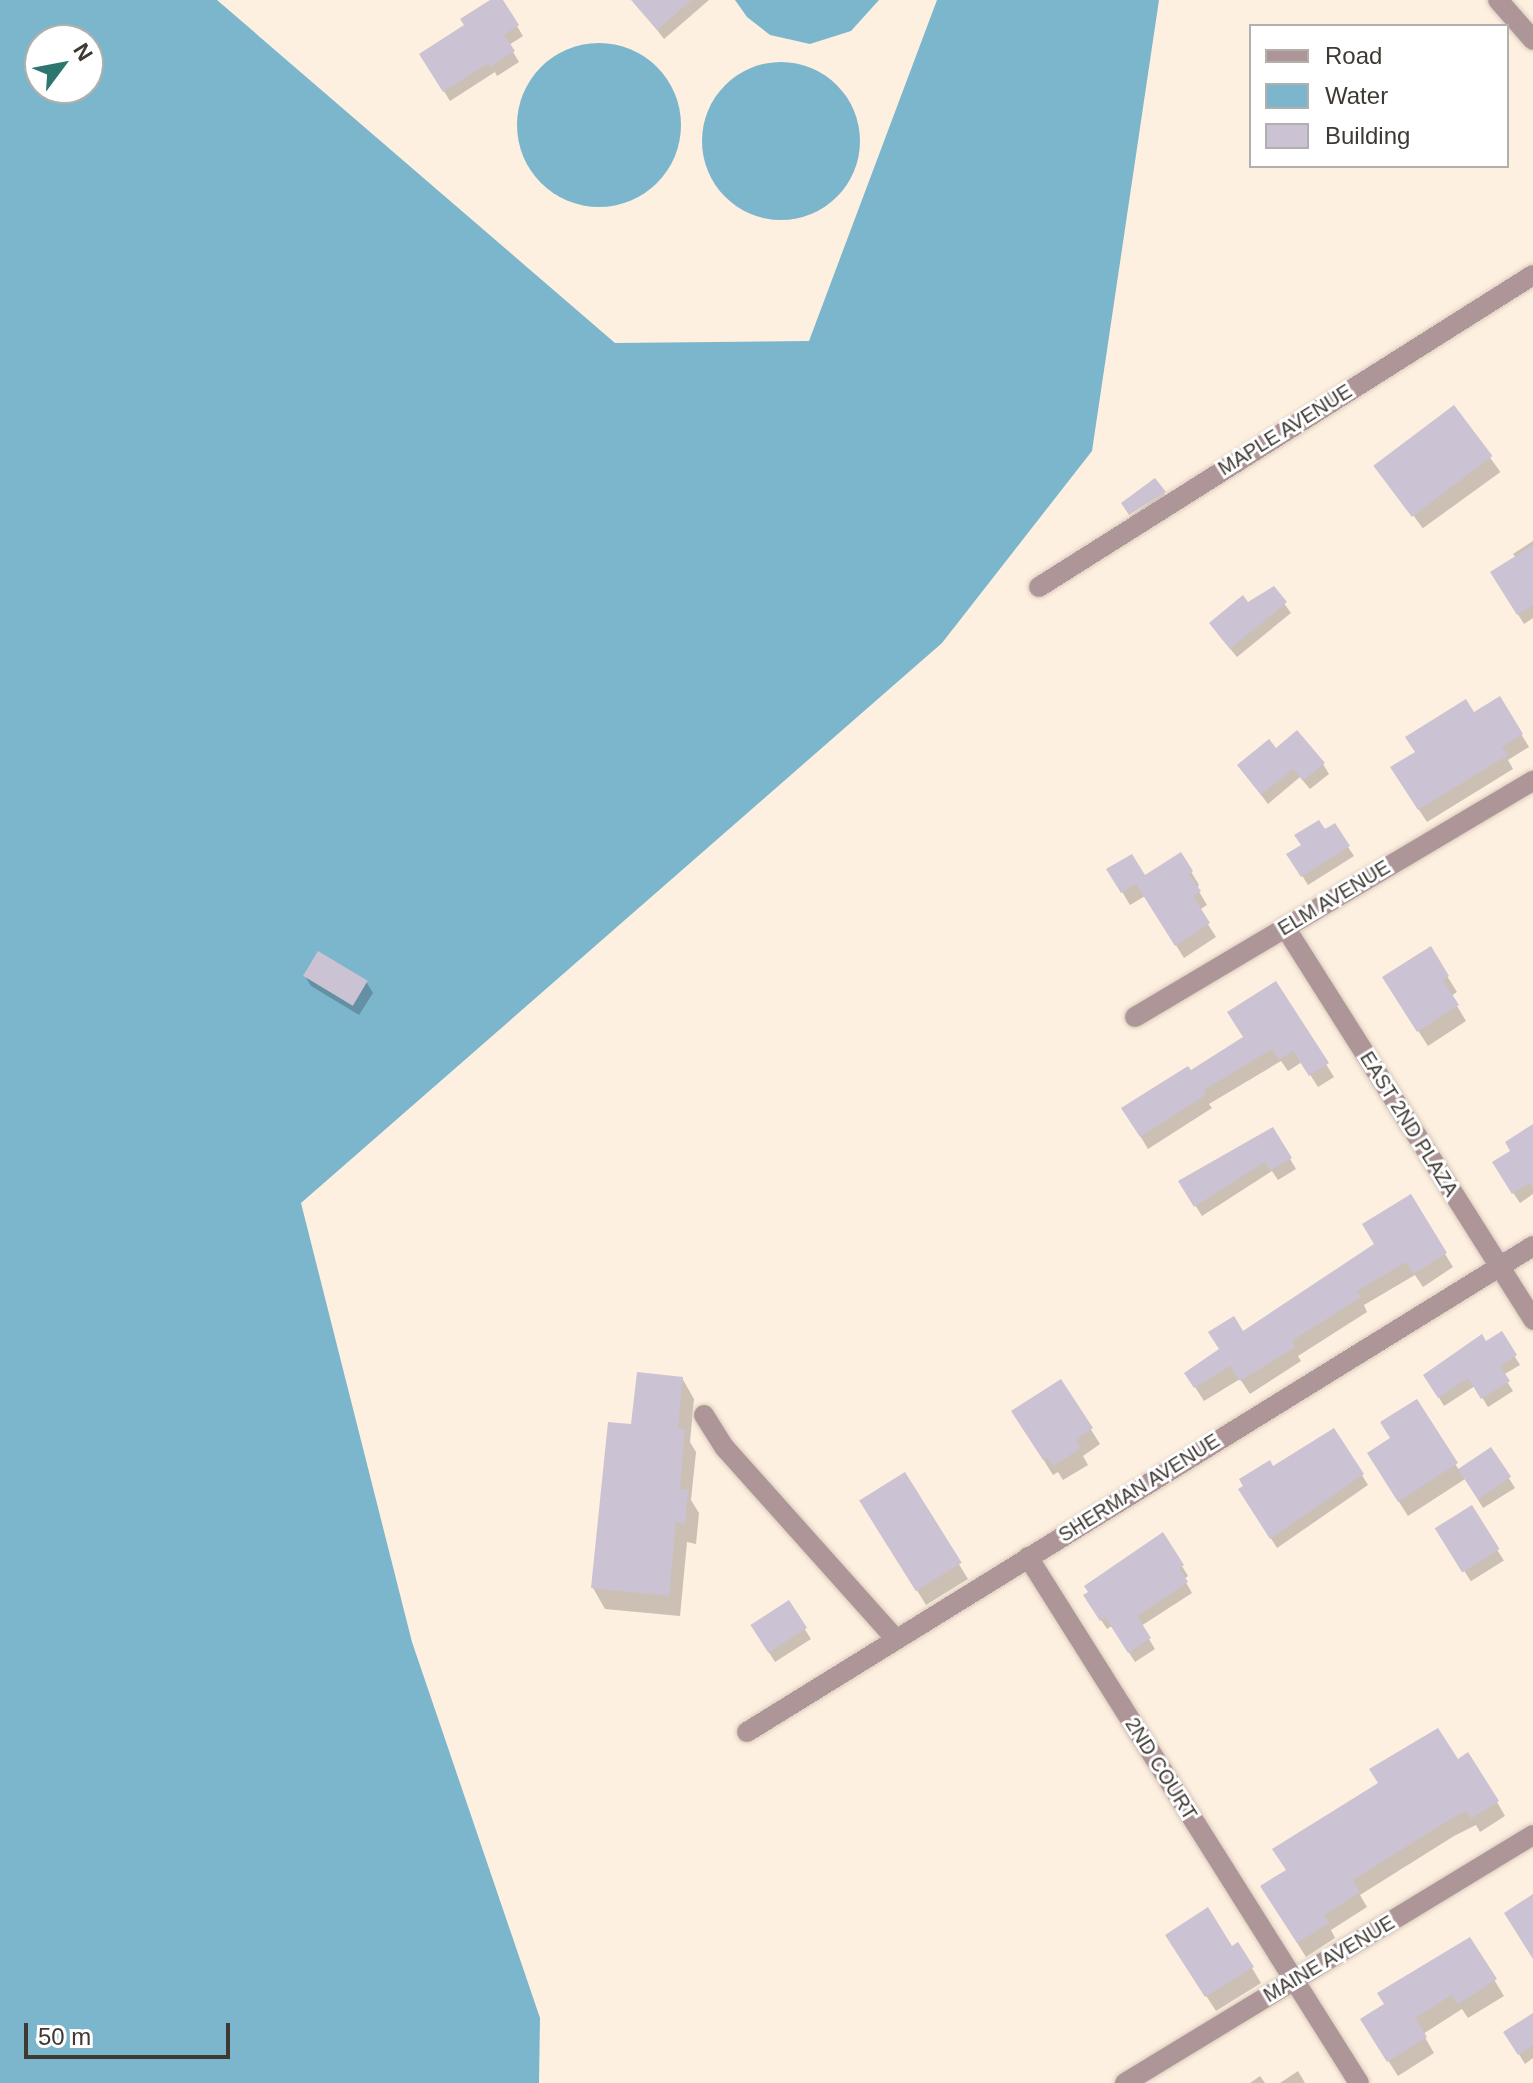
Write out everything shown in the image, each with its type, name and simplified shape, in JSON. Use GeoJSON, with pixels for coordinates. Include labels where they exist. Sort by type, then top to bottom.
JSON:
{"type":"FeatureCollection","features":[{"type":"Feature","properties":{"kind":"street"},"geometry":{"type":"LineString","coordinates":[[1498,0],[1533,40]]}},
{"type":"Feature","properties":{"kind":"street","name":"MAPLE AVENUE"},"geometry":{"type":"LineString","coordinates":[[1039,587],[1533,275]]}},
{"type":"Feature","properties":{"kind":"street","name":"ELM AVENUE"},"geometry":{"type":"LineString","coordinates":[[1135,1017],[1533,781]]}},
{"type":"Feature","properties":{"kind":"street","name":"EAST 2ND PLAZA"},"geometry":{"type":"LineString","coordinates":[[1285,927],[1533,1320]]}},
{"type":"Feature","properties":{"kind":"street","name":"SHERMAN AVENUE"},"geometry":{"type":"LineString","coordinates":[[747,1732],[1533,1246]]}},
{"type":"Feature","properties":{"kind":"street"},"geometry":{"type":"LineString","coordinates":[[704,1415],[725,1448],[896,1639]]}},
{"type":"Feature","properties":{"kind":"street","name":"2ND COURT"},"geometry":{"type":"LineString","coordinates":[[1028,1557],[1359,2083]]}},
{"type":"Feature","properties":{"kind":"street","name":"MAINE AVENUE"},"geometry":{"type":"LineString","coordinates":[[1125,2083],[1533,1835]]}},
{"type":"Feature","properties":{"kind":"water"},"geometry":{"type":"Polygon","coordinates":[[[0,0],[217,0],[615,343],[809,341],[937,0],[1159,0],[1092,451],[942,643],[301,1203],[412,1642],[540,2018],[539,2083],[0,2083],[0,0]]]}},
{"type":"Feature","properties":{"kind":"water"},"geometry":{"type":"Polygon","coordinates":[[[735,0],[879,0],[851,31],[810,44],[770,35],[747,17],[735,0]]]}},
{"type":"Feature","properties":{"kind":"water"},"geometry":{"type":"Polygon","coordinates":[[[599,43],[630,49],[657,67],[675,94],[681,125],[675,156],[657,183],[630,201],[599,207],[568,201],[541,183],[523,156],[517,125],[523,94],[541,67],[568,49],[599,43]]]}},
{"type":"Feature","properties":{"kind":"water"},"geometry":{"type":"Polygon","coordinates":[[[781,62],[811,68],[837,85],[854,111],[860,141],[854,171],[837,197],[811,214],[781,220],[751,214],[725,197],[708,171],[702,141],[708,111],[725,85],[751,68],[781,62]]]}},
{"type":"Feature","properties":{"kind":"building"},"geometry":{"type":"Polygon","coordinates":[[[490,0],[503,0],[519,25],[504,35],[515,51],[490,67],[488,63],[443,92],[419,54],[464,25],[460,19],[490,0]]]}},
{"type":"Feature","properties":{"kind":"building"},"geometry":{"type":"Polygon","coordinates":[[[631,0],[692,0],[657,30],[631,0]]]}},
{"type":"Feature","properties":{"kind":"building"},"geometry":{"type":"Polygon","coordinates":[[[1454,405],[1493,456],[1412,517],[1373,466],[1454,405]]]}},
{"type":"Feature","properties":{"kind":"building"},"geometry":{"type":"Polygon","coordinates":[[[1155,478],[1166,492],[1129,515],[1121,503],[1155,478]]]}},
{"type":"Feature","properties":{"kind":"building"},"geometry":{"type":"Polygon","coordinates":[[[1533,545],[1533,605],[1517,615],[1490,572],[1533,545]]]}},
{"type":"Feature","properties":{"kind":"building"},"geometry":{"type":"Polygon","coordinates":[[[1274,586],[1287,602],[1230,649],[1209,623],[1243,595],[1248,602],[1274,586]]]}},
{"type":"Feature","properties":{"kind":"building"},"geometry":{"type":"Polygon","coordinates":[[[1500,696],[1523,734],[1502,747],[1508,755],[1418,810],[1390,767],[1415,752],[1405,737],[1466,699],[1474,712],[1500,696]]]}},
{"type":"Feature","properties":{"kind":"building"},"geometry":{"type":"Polygon","coordinates":[[[1297,730],[1325,763],[1303,781],[1293,769],[1261,795],[1237,765],[1269,739],[1276,748],[1297,730]]]}},
{"type":"Feature","properties":{"kind":"building"},"geometry":{"type":"Polygon","coordinates":[[[1319,820],[1325,829],[1335,823],[1350,846],[1301,877],[1286,854],[1301,845],[1294,835],[1319,820]]]}},
{"type":"Feature","properties":{"kind":"building"},"geometry":{"type":"Polygon","coordinates":[[[1181,852],[1193,871],[1189,874],[1201,891],[1193,896],[1210,923],[1175,946],[1136,884],[1121,893],[1106,869],[1132,854],[1145,875],[1181,852]]]}},
{"type":"Feature","properties":{"kind":"building"},"geometry":{"type":"Polygon","coordinates":[[[1431,946],[1449,976],[1443,980],[1459,1005],[1417,1032],[1382,977],[1431,946]]]}},
{"type":"Feature","properties":{"kind":"building"},"geometry":{"type":"Polygon","coordinates":[[[318,951],[368,981],[353,1006],[303,976],[318,951]]]}},
{"type":"Feature","properties":{"kind":"building"},"geometry":{"type":"Polygon","coordinates":[[[1276,981],[1329,1063],[1309,1076],[1293,1051],[1279,1060],[1272,1049],[1204,1090],[1206,1095],[1140,1137],[1121,1108],[1188,1066],[1191,1070],[1243,1037],[1227,1012],[1276,981]]]}},
{"type":"Feature","properties":{"kind":"building"},"geometry":{"type":"Polygon","coordinates":[[[1533,1124],[1533,1188],[1530,1183],[1512,1194],[1492,1162],[1510,1151],[1505,1142],[1533,1124]]]}},
{"type":"Feature","properties":{"kind":"building"},"geometry":{"type":"Polygon","coordinates":[[[1273,1127],[1292,1158],[1270,1171],[1265,1162],[1194,1207],[1178,1181],[1273,1127]]]}},
{"type":"Feature","properties":{"kind":"building"},"geometry":{"type":"Polygon","coordinates":[[[1411,1194],[1447,1253],[1413,1274],[1406,1262],[1357,1291],[1361,1297],[1292,1341],[1295,1347],[1240,1381],[1230,1366],[1194,1388],[1184,1373],[1219,1349],[1208,1332],[1234,1316],[1243,1331],[1374,1244],[1362,1224],[1411,1194]]]}},
{"type":"Feature","properties":{"kind":"building"},"geometry":{"type":"Polygon","coordinates":[[[1502,1331],[1517,1355],[1500,1366],[1510,1381],[1481,1399],[1468,1378],[1438,1398],[1423,1375],[1482,1334],[1486,1341],[1502,1331]]]}},
{"type":"Feature","properties":{"kind":"building"},"geometry":{"type":"Polygon","coordinates":[[[637,1372],[683,1377],[678,1429],[685,1429],[680,1490],[688,1490],[685,1524],[676,1522],[669,1596],[591,1588],[608,1422],[631,1424],[637,1372]]]}},
{"type":"Feature","properties":{"kind":"building"},"geometry":{"type":"Polygon","coordinates":[[[1061,1379],[1093,1428],[1076,1440],[1081,1448],[1053,1466],[1048,1458],[1043,1460],[1011,1411],[1061,1379]]]}},
{"type":"Feature","properties":{"kind":"building"},"geometry":{"type":"Polygon","coordinates":[[[1417,1399],[1458,1463],[1398,1502],[1367,1453],[1390,1438],[1380,1422],[1417,1399]]]}},
{"type":"Feature","properties":{"kind":"building"},"geometry":{"type":"Polygon","coordinates":[[[1334,1428],[1364,1474],[1270,1539],[1238,1489],[1243,1486],[1239,1479],[1270,1460],[1273,1466],[1334,1428]]]}},
{"type":"Feature","properties":{"kind":"building"},"geometry":{"type":"Polygon","coordinates":[[[1491,1447],[1511,1477],[1478,1499],[1458,1469],[1491,1447]]]}},
{"type":"Feature","properties":{"kind":"building"},"geometry":{"type":"Polygon","coordinates":[[[905,1472],[962,1563],[916,1591],[859,1501],[905,1472]]]}},
{"type":"Feature","properties":{"kind":"building"},"geometry":{"type":"Polygon","coordinates":[[[1472,1505],[1500,1549],[1462,1572],[1435,1528],[1472,1505]]]}},
{"type":"Feature","properties":{"kind":"building"},"geometry":{"type":"Polygon","coordinates":[[[1163,1532],[1184,1565],[1179,1568],[1188,1582],[1137,1616],[1151,1638],[1128,1653],[1105,1617],[1100,1621],[1083,1595],[1088,1592],[1084,1586],[1163,1532]]]}},
{"type":"Feature","properties":{"kind":"building"},"geometry":{"type":"Polygon","coordinates":[[[789,1600],[807,1628],[768,1653],[750,1625],[789,1600]]]}},
{"type":"Feature","properties":{"kind":"building"},"geometry":{"type":"Polygon","coordinates":[[[1438,1728],[1458,1759],[1468,1752],[1499,1801],[1471,1819],[1466,1811],[1353,1880],[1360,1892],[1324,1915],[1329,1923],[1297,1943],[1260,1886],[1286,1870],[1272,1849],[1378,1783],[1369,1769],[1438,1728]]]}},
{"type":"Feature","properties":{"kind":"building"},"geometry":{"type":"Polygon","coordinates":[[[1533,1894],[1533,1959],[1504,1913],[1533,1894]]]}},
{"type":"Feature","properties":{"kind":"building"},"geometry":{"type":"Polygon","coordinates":[[[1208,1907],[1232,1946],[1238,1942],[1254,1967],[1205,1997],[1165,1935],[1208,1907]]]}},
{"type":"Feature","properties":{"kind":"building"},"geometry":{"type":"Polygon","coordinates":[[[1470,1937],[1497,1979],[1458,2004],[1452,1995],[1415,2018],[1427,2037],[1387,2062],[1360,2019],[1384,2004],[1377,1993],[1470,1937]]]}},
{"type":"Feature","properties":{"kind":"building"},"geometry":{"type":"Polygon","coordinates":[[[1533,2013],[1533,2045],[1518,2055],[1503,2032],[1533,2013]]]}}]}
